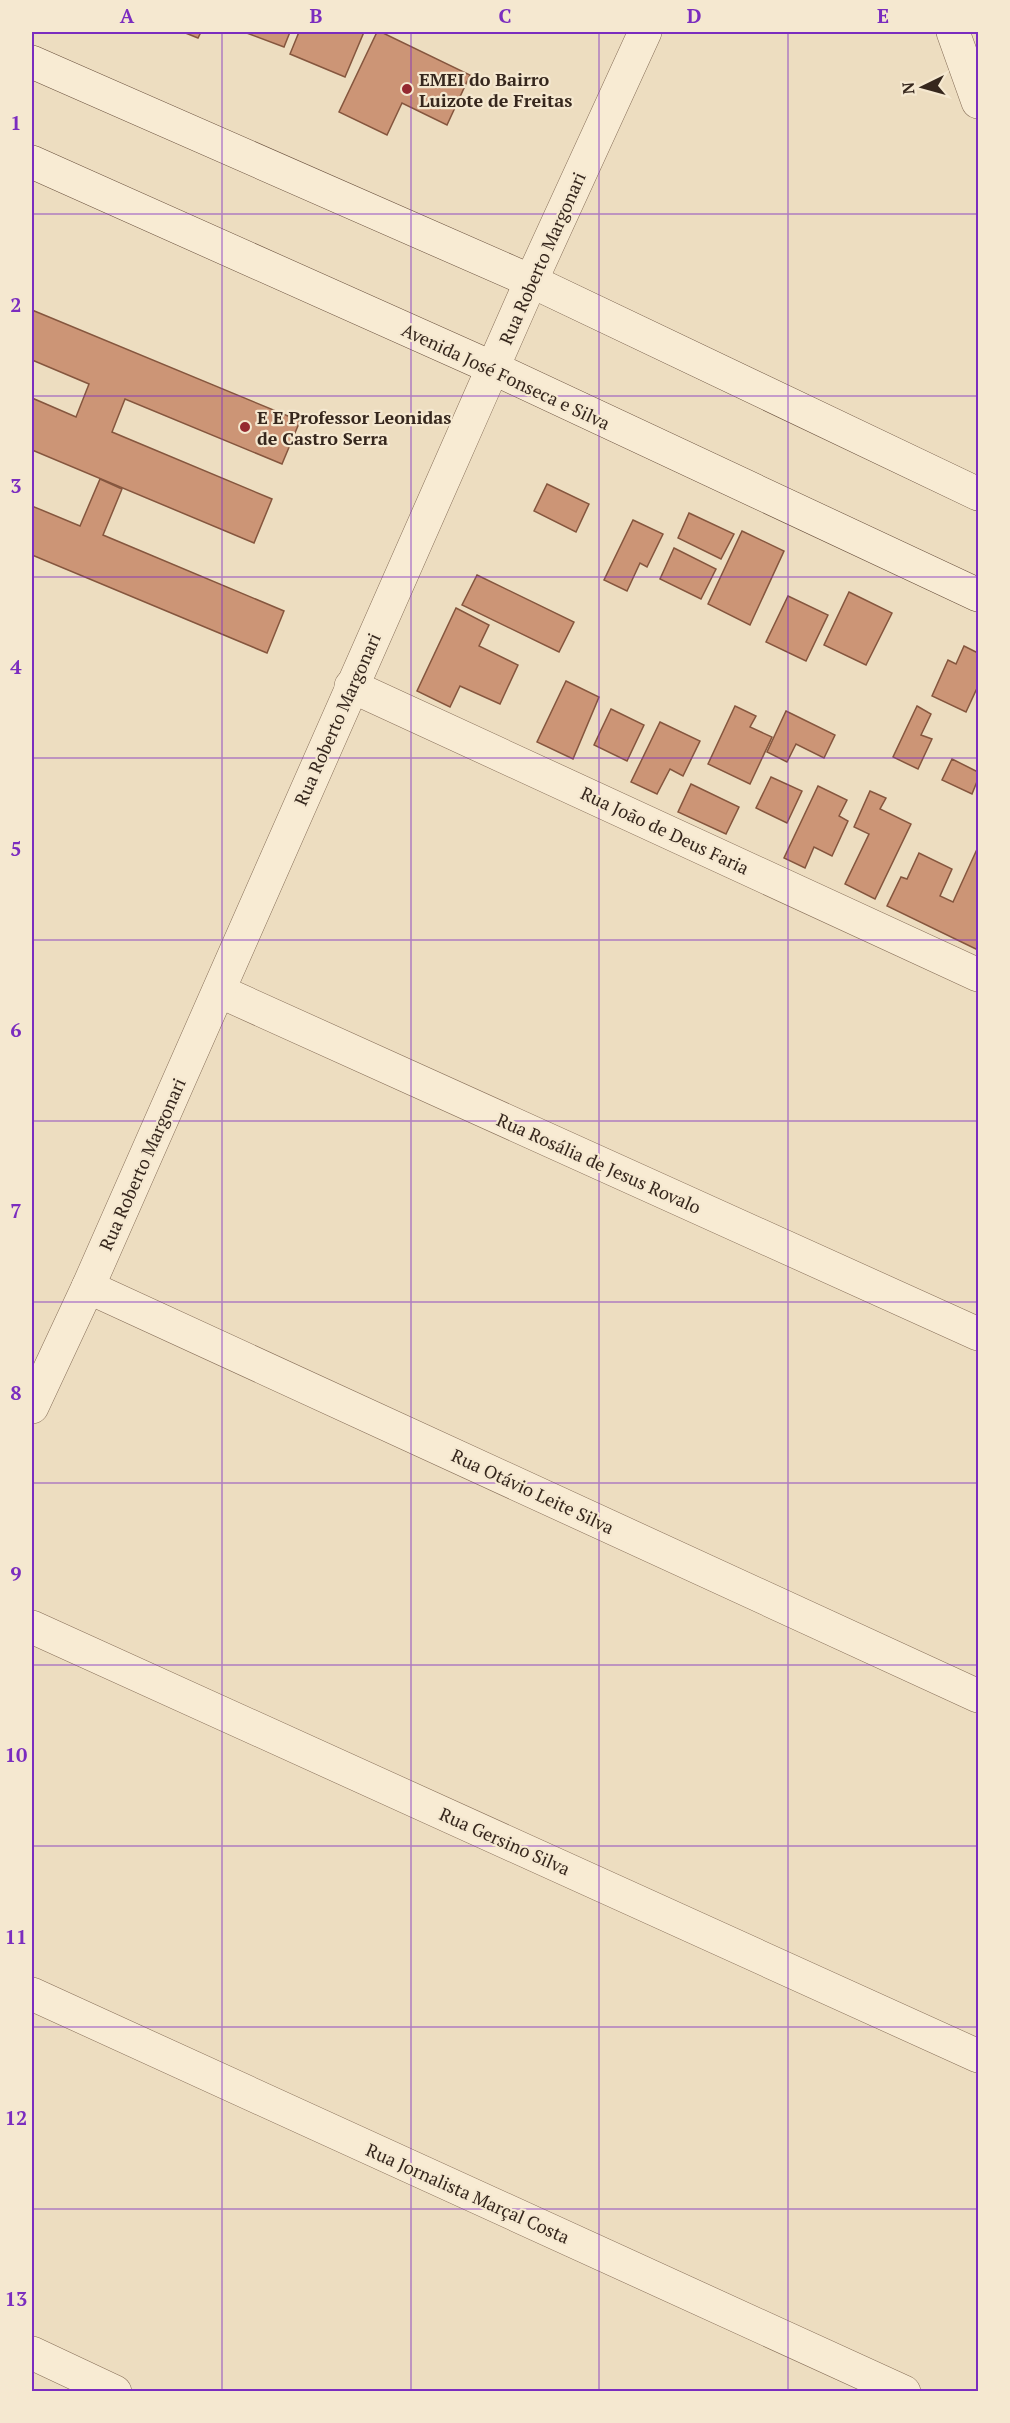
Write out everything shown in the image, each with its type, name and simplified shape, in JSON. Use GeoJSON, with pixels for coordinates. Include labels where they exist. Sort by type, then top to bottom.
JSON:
{"type":"FeatureCollection","features":[{"type":"Feature","properties":{"kind":"street","name":"Rua Roberto Margonari"},"geometry":{"type":"LineString","coordinates":[[32,1407],[88,1287],[531,281],[645,32]]}},
{"type":"Feature","properties":{"kind":"street"},"geometry":{"type":"LineString","coordinates":[[953,32],[978,102]]}},
{"type":"Feature","properties":{"kind":"street"},"geometry":{"type":"LineString","coordinates":[[32,62],[531,281],[978,495]]}},
{"type":"Feature","properties":{"kind":"street","name":"Avenida José Fonseca e Silva"},"geometry":{"type":"LineString","coordinates":[[32,162],[493,368],[978,595]]}},
{"type":"Feature","properties":{"kind":"street","name":"Rua João de Deus Faria"},"geometry":{"type":"LineString","coordinates":[[351,686],[978,975]]}},
{"type":"Feature","properties":{"kind":"street","name":"Rua Rosália de Jesus Rovalo"},"geometry":{"type":"LineString","coordinates":[[219,991],[978,1334]]}},
{"type":"Feature","properties":{"kind":"street","name":"Rua Otávio Leite Silva"},"geometry":{"type":"LineString","coordinates":[[88,1287],[978,1696]]}},
{"type":"Feature","properties":{"kind":"street","name":"Rua Gersino Silva"},"geometry":{"type":"LineString","coordinates":[[32,1627],[978,2056]]}},
{"type":"Feature","properties":{"kind":"street","name":"Rua Jornalista Marçal Costa"},"geometry":{"type":"LineString","coordinates":[[32,1994],[904,2391]]}},
{"type":"Feature","properties":{"kind":"street"},"geometry":{"type":"LineString","coordinates":[[32,2353],[114,2391]]}},
{"type":"Feature","properties":{"kind":"building"},"geometry":{"type":"Polygon","coordinates":[[[183,32],[201,32],[198,38],[183,32]]]}},
{"type":"Feature","properties":{"kind":"building"},"geometry":{"type":"Polygon","coordinates":[[[244,32],[290,32],[284,47],[244,32]]]}},
{"type":"Feature","properties":{"kind":"building"},"geometry":{"type":"Polygon","coordinates":[[[299,32],[364,32],[345,77],[290,54],[299,32]]]}},
{"type":"Feature","properties":{"kind":"building","name":"EMEI do Bairro Luizote de Freitas"},"geometry":{"type":"Polygon","coordinates":[[[377,32],[470,75],[447,125],[402,103],[387,135],[339,112],[377,32]]]}},
{"type":"Feature","properties":{"kind":"building","name":"E E Professor Leonidas de Castro Serra"},"geometry":{"type":"Polygon","coordinates":[[[32,310],[300,421],[282,464],[125,399],[112,432],[272,499],[254,543],[32,450],[32,398],[76,417],[89,384],[32,360],[32,310]]]}},
{"type":"Feature","properties":{"kind":"building"},"geometry":{"type":"Polygon","coordinates":[[[100,479],[122,489],[103,535],[284,611],[267,653],[32,555],[32,506],[80,526],[100,479]]]}},
{"type":"Feature","properties":{"kind":"building"},"geometry":{"type":"Polygon","coordinates":[[[547,484],[589,504],[576,532],[534,511],[547,484]]]}},
{"type":"Feature","properties":{"kind":"building"},"geometry":{"type":"Polygon","coordinates":[[[689,513],[734,534],[721,559],[678,538],[689,513]]]}},
{"type":"Feature","properties":{"kind":"building"},"geometry":{"type":"Polygon","coordinates":[[[633,520],[663,534],[647,567],[640,563],[627,591],[604,580],[633,520]]]}},
{"type":"Feature","properties":{"kind":"building"},"geometry":{"type":"Polygon","coordinates":[[[742,531],[784,551],[750,625],[708,604],[742,531]]]}},
{"type":"Feature","properties":{"kind":"building"},"geometry":{"type":"Polygon","coordinates":[[[674,548],[716,569],[701,599],[660,579],[674,548]]]}},
{"type":"Feature","properties":{"kind":"building"},"geometry":{"type":"Polygon","coordinates":[[[477,575],[574,622],[559,652],[462,605],[477,575]]]}},
{"type":"Feature","properties":{"kind":"building"},"geometry":{"type":"Polygon","coordinates":[[[849,592],[892,613],[866,665],[824,645],[849,592]]]}},
{"type":"Feature","properties":{"kind":"building"},"geometry":{"type":"Polygon","coordinates":[[[788,596],[828,615],[806,661],[766,642],[788,596]]]}},
{"type":"Feature","properties":{"kind":"building"},"geometry":{"type":"Polygon","coordinates":[[[456,608],[489,625],[479,646],[518,665],[500,704],[460,686],[450,707],[417,691],[456,608]]]}},
{"type":"Feature","properties":{"kind":"building"},"geometry":{"type":"Polygon","coordinates":[[[964,646],[978,653],[978,686],[966,712],[932,696],[948,660],[956,664],[964,646]]]}},
{"type":"Feature","properties":{"kind":"building"},"geometry":{"type":"Polygon","coordinates":[[[566,681],[599,697],[573,759],[537,742],[566,681]]]}},
{"type":"Feature","properties":{"kind":"building"},"geometry":{"type":"Polygon","coordinates":[[[735,706],[756,716],[750,727],[772,737],[750,784],[708,764],[735,706]]]}},
{"type":"Feature","properties":{"kind":"building"},"geometry":{"type":"Polygon","coordinates":[[[917,706],[931,714],[921,735],[932,739],[918,769],[893,757],[917,706]]]}},
{"type":"Feature","properties":{"kind":"building"},"geometry":{"type":"Polygon","coordinates":[[[611,709],[644,725],[627,761],[594,745],[611,709]]]}},
{"type":"Feature","properties":{"kind":"building"},"geometry":{"type":"Polygon","coordinates":[[[786,711],[835,735],[824,758],[796,744],[787,762],[767,752],[786,711]]]}},
{"type":"Feature","properties":{"kind":"building"},"geometry":{"type":"Polygon","coordinates":[[[660,722],[700,741],[683,776],[670,769],[657,794],[631,782],[660,722]]]}},
{"type":"Feature","properties":{"kind":"building"},"geometry":{"type":"Polygon","coordinates":[[[952,759],[978,772],[978,779],[972,794],[942,780],[952,759]]]}},
{"type":"Feature","properties":{"kind":"building"},"geometry":{"type":"Polygon","coordinates":[[[771,777],[802,791],[787,823],[756,808],[771,777]]]}},
{"type":"Feature","properties":{"kind":"building"},"geometry":{"type":"Polygon","coordinates":[[[691,784],[739,807],[726,834],[678,812],[691,784]]]}},
{"type":"Feature","properties":{"kind":"building"},"geometry":{"type":"Polygon","coordinates":[[[818,786],[847,800],[839,816],[848,821],[832,856],[814,847],[805,868],[784,858],[818,786]]]}},
{"type":"Feature","properties":{"kind":"building"},"geometry":{"type":"Polygon","coordinates":[[[870,791],[886,798],[880,809],[911,824],[875,899],[845,884],[869,834],[854,827],[870,791]]]}},
{"type":"Feature","properties":{"kind":"building"},"geometry":{"type":"Polygon","coordinates":[[[978,847],[978,950],[887,906],[901,877],[907,879],[919,853],[952,869],[940,896],[953,902],[978,847]]]}},
{"type":"Feature","properties":{"kind":"place","name":"EMEI do Bairro Luizote de Freitas"},"geometry":{"type":"Point","coordinates":[407,89]}},
{"type":"Feature","properties":{"kind":"place","name":"E E Professor Leonidas de Castro Serra"},"geometry":{"type":"Point","coordinates":[245,427]}}]}
